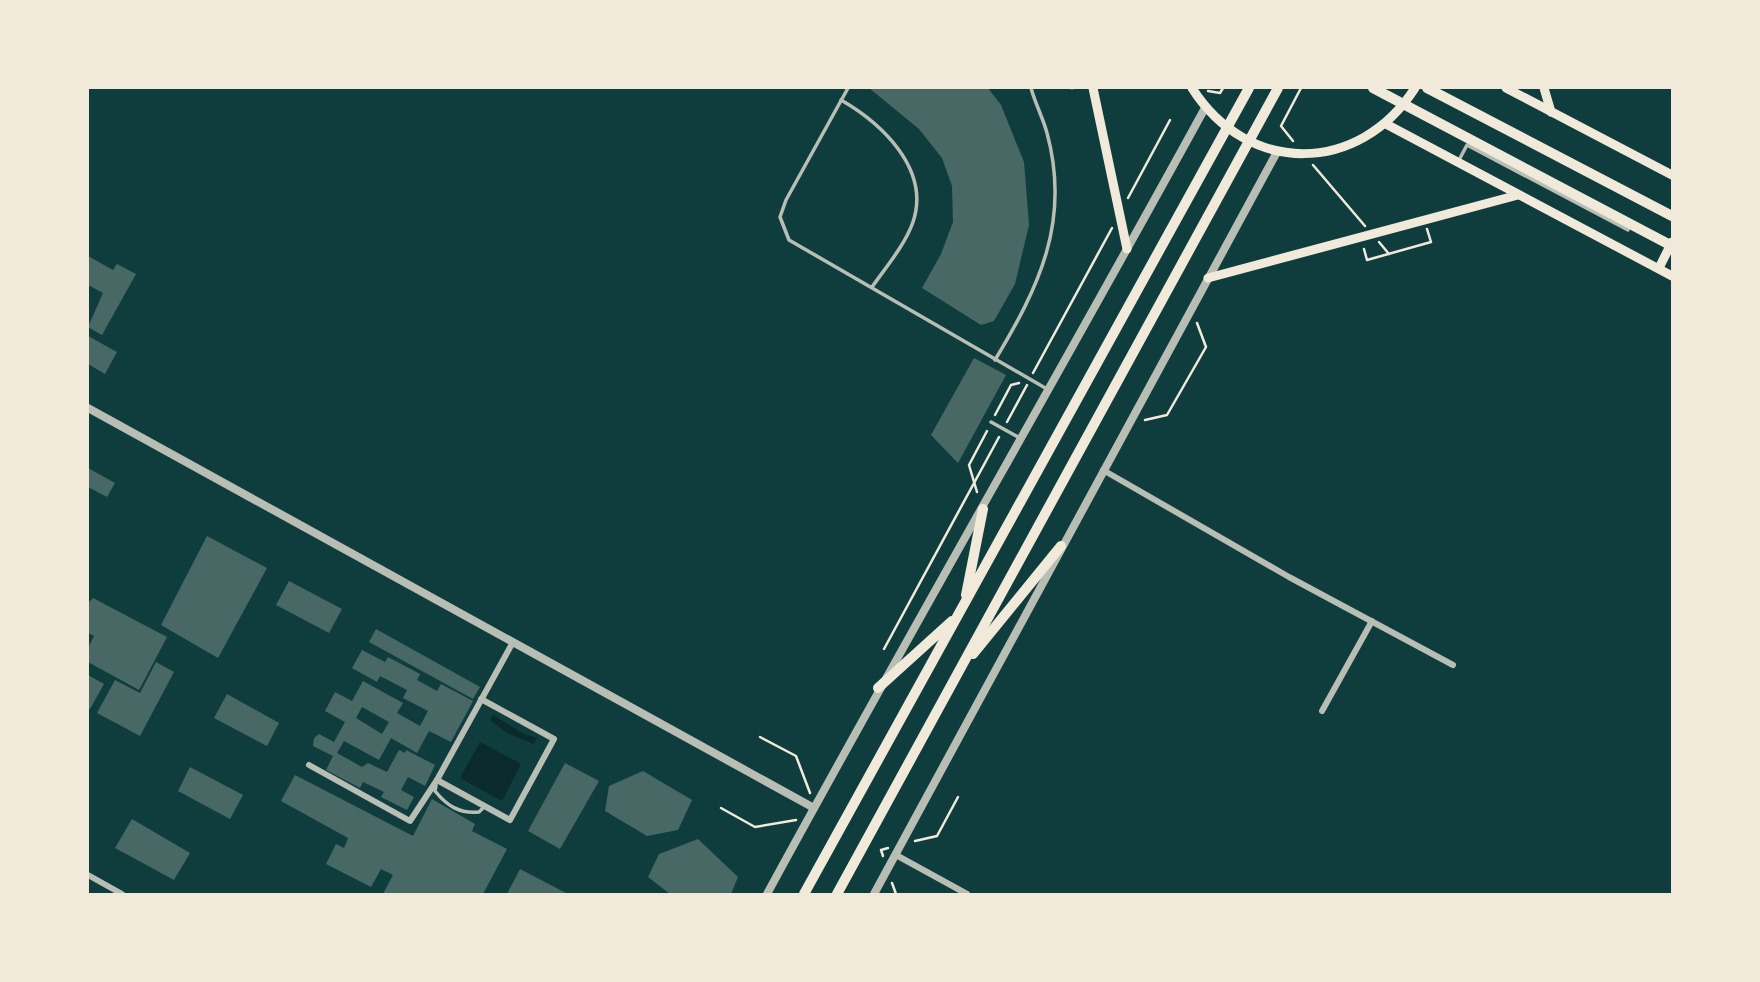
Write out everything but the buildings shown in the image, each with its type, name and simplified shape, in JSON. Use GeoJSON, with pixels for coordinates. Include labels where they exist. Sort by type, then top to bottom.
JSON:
{"type":"FeatureCollection","features":[{"type":"Feature","properties":{"kind":"highway"},"geometry":{"type":"LineString","coordinates":[[804,894],[1249,88]]}},
{"type":"Feature","properties":{"kind":"highway"},"geometry":{"type":"LineString","coordinates":[[837,894],[1278,88]]}},
{"type":"Feature","properties":{"kind":"highway"},"geometry":{"type":"LineString","coordinates":[[1373,88],[1672,244]]}},
{"type":"Feature","properties":{"kind":"highway"},"geometry":{"type":"LineString","coordinates":[[1427,88],[1672,216]]}},
{"type":"Feature","properties":{"kind":"highway"},"geometry":{"type":"LineString","coordinates":[[878,688],[961,610],[983,509]]}},
{"type":"Feature","properties":{"kind":"highway"},"geometry":{"type":"LineString","coordinates":[[956,675],[1061,546]]}},
{"type":"Feature","properties":{"kind":"main road"},"geometry":{"type":"LineString","coordinates":[[1093,88],[1127,249]]}},
{"type":"Feature","properties":{"kind":"main road"},"geometry":{"type":"LineString","coordinates":[[1192,88],[1205,108],[1239,137],[1277,152],[1309,154],[1341,149],[1368,137],[1386,124],[1415,88]]}},
{"type":"Feature","properties":{"kind":"main road"},"geometry":{"type":"LineString","coordinates":[[1506,88],[1672,175]]}},
{"type":"Feature","properties":{"kind":"main road"},"geometry":{"type":"LineString","coordinates":[[1544,88],[1551,112]]}},
{"type":"Feature","properties":{"kind":"main road"},"geometry":{"type":"LineString","coordinates":[[1386,124],[1672,276]]}},
{"type":"Feature","properties":{"kind":"main road"},"geometry":{"type":"LineString","coordinates":[[1208,278],[1518,195]]}},
{"type":"Feature","properties":{"kind":"main road"},"geometry":{"type":"LineString","coordinates":[[1658,268],[1672,244]]}},
{"type":"Feature","properties":{"kind":"street"},"geometry":{"type":"LineString","coordinates":[[767,894],[878,688],[983,509],[1205,108]]}},
{"type":"Feature","properties":{"kind":"street"},"geometry":{"type":"LineString","coordinates":[[874,894],[1277,152]]}},
{"type":"Feature","properties":{"kind":"street"},"geometry":{"type":"LineString","coordinates":[[88,408],[814,808]]}},
{"type":"Feature","properties":{"kind":"street"},"geometry":{"type":"LineString","coordinates":[[1103,470],[1453,665]]}},
{"type":"Feature","properties":{"kind":"street"},"geometry":{"type":"LineString","coordinates":[[1322,711],[1371,621]]}},
{"type":"Feature","properties":{"kind":"street"},"geometry":{"type":"LineString","coordinates":[[309,765],[410,821],[437,780],[513,642]]}},
{"type":"Feature","properties":{"kind":"street"},"geometry":{"type":"LineString","coordinates":[[437,780],[510,820],[554,739],[481,699]]}},
{"type":"Feature","properties":{"kind":"street"},"geometry":{"type":"LineString","coordinates":[[896,855],[967,894]]}},
{"type":"Feature","properties":{"kind":"street"},"geometry":{"type":"LineString","coordinates":[[88,876],[122,894]]}},
{"type":"Feature","properties":{"kind":"lane"},"geometry":{"type":"LineString","coordinates":[[848,88],[786,200],[780,217],[789,240],[1049,390]]}},
{"type":"Feature","properties":{"kind":"lane"},"geometry":{"type":"LineString","coordinates":[[995,360],[1025,311],[1043,270],[1052,228],[1055,187],[1047,134],[1031,88]]}},
{"type":"Feature","properties":{"kind":"lane"},"geometry":{"type":"LineString","coordinates":[[841,100],[864,113],[884,130],[905,158],[915,190],[914,220],[873,287]]}},
{"type":"Feature","properties":{"kind":"lane"},"geometry":{"type":"LineString","coordinates":[[1458,162],[1467,145],[1628,230]]}},
{"type":"Feature","properties":{"kind":"lane"},"geometry":{"type":"LineString","coordinates":[[991,422],[1022,439]]}},
{"type":"Feature","properties":{"kind":"lane"},"geometry":{"type":"LineString","coordinates":[[437,780],[435,791],[443,801],[461,812],[479,811],[485,806]]}},
{"type":"Feature","properties":{"kind":"path"},"geometry":{"type":"LineString","coordinates":[[1299,147],[1280,126],[1301,88]]}},
{"type":"Feature","properties":{"kind":"path"},"geometry":{"type":"LineString","coordinates":[[884,649],[1170,120]]}},
{"type":"Feature","properties":{"kind":"path"},"geometry":{"type":"LineString","coordinates":[[1308,158],[1389,254]]}},
{"type":"Feature","properties":{"kind":"path"},"geometry":{"type":"LineString","coordinates":[[1361,239],[1367,260],[1431,242]]}},
{"type":"Feature","properties":{"kind":"path"},"geometry":{"type":"LineString","coordinates":[[1128,425],[1167,415],[1206,347],[1192,308]]}},
{"type":"Feature","properties":{"kind":"path"},"geometry":{"type":"LineString","coordinates":[[760,737],[796,756]]}},
{"type":"Feature","properties":{"kind":"path"},"geometry":{"type":"LineString","coordinates":[[937,836],[958,797]]}},
{"type":"Feature","properties":{"kind":"path"},"geometry":{"type":"LineString","coordinates":[[720,808],[755,827]]}},
{"type":"Feature","properties":{"kind":"water"},"geometry":{"type":"Polygon","coordinates":[[[493,715],[522,733],[537,738],[534,744],[507,733],[490,720],[493,715]]]}},
{"type":"Feature","properties":{"kind":"water"},"geometry":{"type":"Polygon","coordinates":[[[480,742],[521,764],[502,801],[460,778],[480,742]]]}}]}
